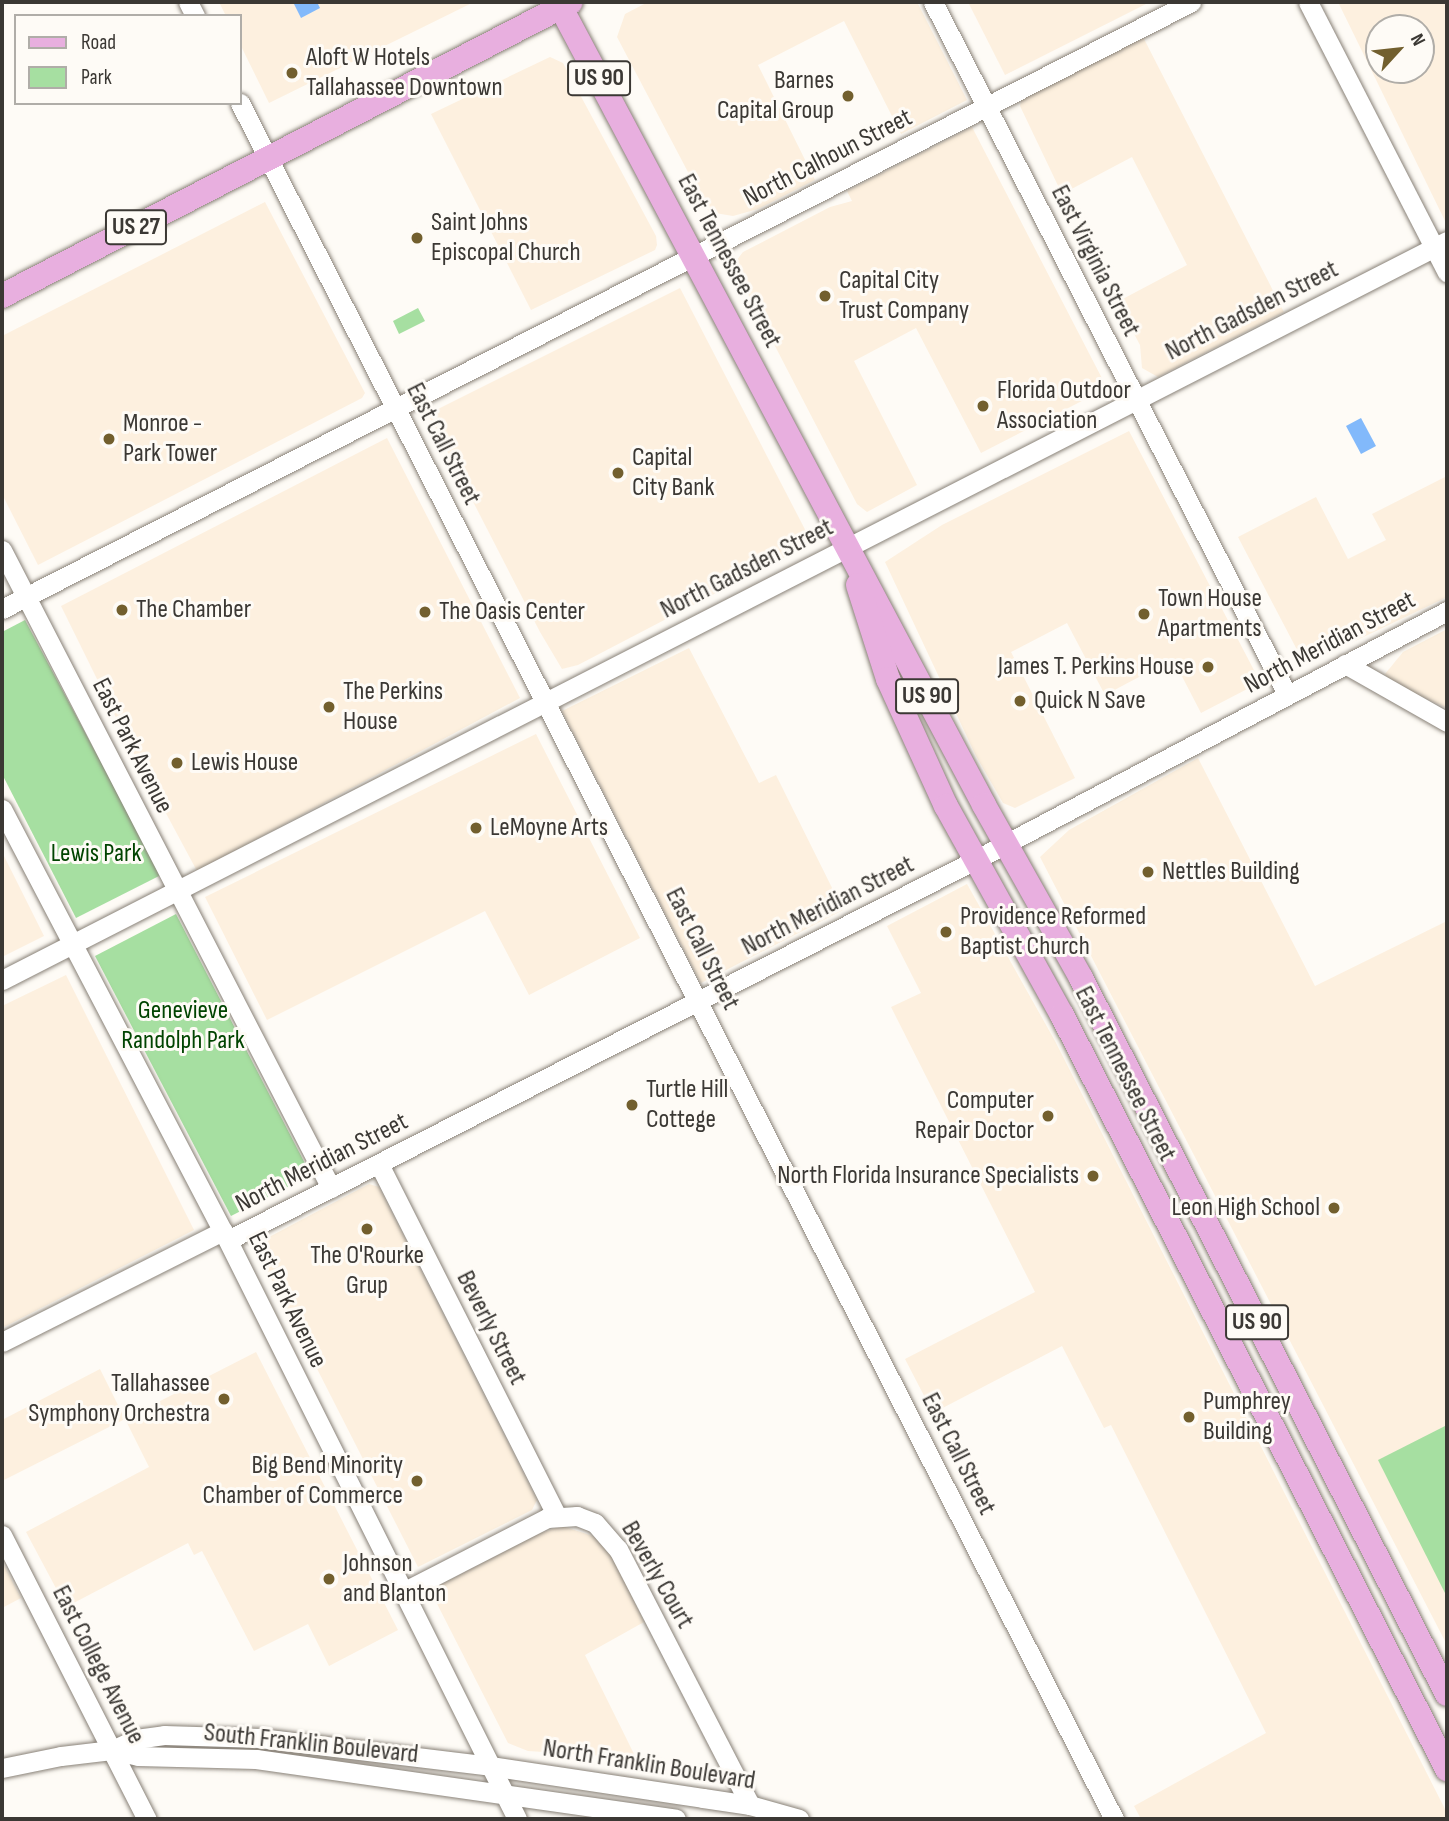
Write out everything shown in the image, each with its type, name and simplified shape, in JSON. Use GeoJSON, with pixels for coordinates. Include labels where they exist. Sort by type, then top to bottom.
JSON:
{"type":"FeatureCollection","features":[{"type":"Feature","properties":{"kind":"main road","name":"US 27"},"geometry":{"type":"LineString","coordinates":[[2,296],[563,3]]}},
{"type":"Feature","properties":{"kind":"main road","name":"East Tennessee Street"},"geometry":{"type":"LineString","coordinates":[[563,3],[693,256],[1006,844],[1066,949],[1447,1694]]}},
{"type":"Feature","properties":{"kind":"main road","name":"East Tennessee Street"},"geometry":{"type":"LineString","coordinates":[[848,547],[869,629],[929,772],[975,860],[1040,973],[1447,1769]]}},
{"type":"Feature","properties":{"kind":"main road"},"geometry":{"type":"LineString","coordinates":[[1113,1115],[1144,1100]]}},
{"type":"Feature","properties":{"kind":"main road"},"geometry":{"type":"LineString","coordinates":[[1286,1454],[1317,1439]]}},
{"type":"Feature","properties":{"kind":"street","name":"East Virginia Street"},"geometry":{"type":"LineString","coordinates":[[933,2],[1287,694]]}},
{"type":"Feature","properties":{"kind":"street","name":"North Calhoun Street"},"geometry":{"type":"LineString","coordinates":[[2,609],[1191,2]]}},
{"type":"Feature","properties":{"kind":"street"},"geometry":{"type":"LineString","coordinates":[[1308,2],[1441,244],[1447,272]]}},
{"type":"Feature","properties":{"kind":"street","name":"East Call Street"},"geometry":{"type":"LineString","coordinates":[[241,105],[1114,1819]]}},
{"type":"Feature","properties":{"kind":"street","name":"North Gadsden Street"},"geometry":{"type":"LineString","coordinates":[[2,980],[1441,244]]}},
{"type":"Feature","properties":{"kind":"street","name":"East Park Avenue"},"geometry":{"type":"LineString","coordinates":[[2,550],[331,1188]]}},
{"type":"Feature","properties":{"kind":"street","name":"North Meridian Street"},"geometry":{"type":"LineString","coordinates":[[2,1342],[379,1164],[1006,844],[1447,611]]}},
{"type":"Feature","properties":{"kind":"street"},"geometry":{"type":"LineString","coordinates":[[1345,664],[1447,722]]}},
{"type":"Feature","properties":{"kind":"street","name":"East Park Avenue"},"geometry":{"type":"LineString","coordinates":[[2,809],[226,1236],[517,1819]]}},
{"type":"Feature","properties":{"kind":"street","name":"Beverly Street"},"geometry":{"type":"LineString","coordinates":[[379,1164],[557,1516]]}},
{"type":"Feature","properties":{"kind":"street"},"geometry":{"type":"LineString","coordinates":[[403,1592],[547,1518],[557,1516]]}},
{"type":"Feature","properties":{"kind":"street","name":"Beverly Court"},"geometry":{"type":"LineString","coordinates":[[557,1516],[577,1516],[595,1523],[618,1549],[750,1805]]}},
{"type":"Feature","properties":{"kind":"street","name":"East College Avenue"},"geometry":{"type":"LineString","coordinates":[[2,1535],[147,1819]]}},
{"type":"Feature","properties":{"kind":"street","name":"South Franklin Boulevard"},"geometry":{"type":"LineString","coordinates":[[2,1768],[61,1756],[112,1750],[136,1740],[159,1736],[218,1735],[490,1766]]}},
{"type":"Feature","properties":{"kind":"street","name":"South Franklin Boulevard"},"geometry":{"type":"LineString","coordinates":[[112,1750],[138,1756],[256,1759],[505,1794]]}},
{"type":"Feature","properties":{"kind":"street","name":"North Franklin Boulevard"},"geometry":{"type":"LineString","coordinates":[[490,1766],[750,1805],[799,1819]]}},
{"type":"Feature","properties":{"kind":"street","name":"North Franklin Boulevard"},"geometry":{"type":"LineString","coordinates":[[505,1794],[676,1819]]}},
{"type":"Feature","properties":{"kind":"shaded area","name":"Aloft W Hotels Tallahassee Downtown"},"geometry":{"type":"Polygon","coordinates":[[[219,2],[474,2],[269,103],[242,48],[242,14],[225,14],[219,2]]]}},
{"type":"Feature","properties":{"kind":"shaded area"},"geometry":{"type":"Polygon","coordinates":[[[648,2],[917,2],[967,100],[901,134],[844,21],[758,65],[815,180],[758,209],[733,216],[709,212],[617,37],[625,14],[648,2]]]}},
{"type":"Feature","properties":{"kind":"shaded area"},"geometry":{"type":"Polygon","coordinates":[[[968,2],[1150,2],[1005,75],[968,2]]]}},
{"type":"Feature","properties":{"kind":"shaded area"},"geometry":{"type":"Polygon","coordinates":[[[1338,2],[1447,2],[1447,225],[1378,84],[1435,84],[1435,14],[1365,14],[1365,57],[1338,2]]]}},
{"type":"Feature","properties":{"kind":"shaded area"},"geometry":{"type":"Polygon","coordinates":[[[1142,35],[1284,312],[1158,377],[1142,368],[1140,345],[1117,302],[1187,265],[1132,157],[1062,194],[1020,106],[1022,96],[1142,35]]]}},
{"type":"Feature","properties":{"kind":"shaded area"},"geometry":{"type":"Polygon","coordinates":[[[550,57],[563,63],[656,236],[657,245],[655,250],[531,310],[431,114],[550,57]]]}},
{"type":"Feature","properties":{"kind":"shaded area"},"geometry":{"type":"Polygon","coordinates":[[[972,127],[1107,388],[981,453],[916,328],[854,361],[917,485],[867,512],[857,504],[733,265],[743,252],[830,207],[852,201],[847,191],[972,127]]]}},
{"type":"Feature","properties":{"kind":"shaded area"},"geometry":{"type":"Polygon","coordinates":[[[265,202],[365,393],[362,398],[38,565],[2,494],[2,336],[265,202]]]}},
{"type":"Feature","properties":{"kind":"shaded area","name":"Capital City Bank"},"geometry":{"type":"Polygon","coordinates":[[[680,288],[812,543],[578,665],[562,669],[540,632],[428,414],[680,288]]]}},
{"type":"Feature","properties":{"kind":"shaded area"},"geometry":{"type":"Polygon","coordinates":[[[1129,431],[1256,674],[1256,681],[1253,686],[1201,713],[1173,659],[1105,695],[1067,623],[1011,652],[1075,778],[1015,808],[1003,803],[976,756],[885,562],[942,525],[1129,431]]]}},
{"type":"Feature","properties":{"kind":"shaded area"},"geometry":{"type":"Polygon","coordinates":[[[387,438],[520,698],[197,871],[132,750],[61,606],[387,438]]]}},
{"type":"Feature","properties":{"kind":"shaded area"},"geometry":{"type":"Polygon","coordinates":[[[1447,476],[1447,597],[1305,665],[1238,537],[1316,497],[1348,559],[1386,540],[1372,514],[1447,476]]]}},
{"type":"Feature","properties":{"kind":"shaded area"},"geometry":{"type":"Polygon","coordinates":[[[1447,629],[1447,708],[1393,684],[1385,674],[1403,652],[1447,629]]]}},
{"type":"Feature","properties":{"kind":"shaded area"},"geometry":{"type":"Polygon","coordinates":[[[689,648],[759,783],[776,775],[843,910],[701,983],[562,711],[689,648]]]}},
{"type":"Feature","properties":{"kind":"shaded area"},"geometry":{"type":"Polygon","coordinates":[[[536,734],[640,938],[529,995],[485,911],[267,1020],[205,897],[536,734]]]}},
{"type":"Feature","properties":{"kind":"shaded area","name":"Leon High School"},"geometry":{"type":"Polygon","coordinates":[[[1198,758],[1315,986],[1447,921],[1447,1645],[1040,857],[1069,830],[1198,758]]]}},
{"type":"Feature","properties":{"kind":"shaded area"},"geometry":{"type":"Polygon","coordinates":[[[2,852],[44,936],[2,957],[2,852]]]}},
{"type":"Feature","properties":{"kind":"shaded area"},"geometry":{"type":"Polygon","coordinates":[[[967,884],[1055,1041],[1447,1813],[1447,1819],[1141,1819],[1134,1806],[1266,1733],[1111,1425],[1104,1428],[1062,1346],[933,1413],[905,1359],[1035,1292],[891,1007],[921,993],[887,926],[967,884]]]}},
{"type":"Feature","properties":{"kind":"shaded area"},"geometry":{"type":"Polygon","coordinates":[[[66,975],[194,1230],[2,1328],[2,1006],[66,975]]]}},
{"type":"Feature","properties":{"kind":"shaded area"},"geometry":{"type":"Polygon","coordinates":[[[369,1184],[379,1187],[537,1500],[532,1510],[418,1567],[254,1245],[369,1184]]]}},
{"type":"Feature","properties":{"kind":"shaded area"},"geometry":{"type":"Polygon","coordinates":[[[256,1352],[398,1630],[329,1666],[308,1624],[254,1651],[202,1551],[194,1555],[188,1543],[66,1607],[26,1532],[149,1467],[125,1419],[256,1352]]]}},
{"type":"Feature","properties":{"kind":"shaded area"},"geometry":{"type":"Polygon","coordinates":[[[100,1369],[125,1419],[2,1481],[2,1420],[100,1369]]]}},
{"type":"Feature","properties":{"kind":"shaded area"},"geometry":{"type":"Polygon","coordinates":[[[562,1526],[593,1536],[609,1549],[644,1622],[585,1655],[636,1758],[528,1751],[508,1743],[430,1590],[538,1534],[562,1526]]]}},
{"type":"Feature","properties":{"kind":"shaded area"},"geometry":{"type":"Polygon","coordinates":[[[2,1561],[21,1598],[2,1608],[2,1561]]]}},
{"type":"Feature","properties":{"kind":"green space"},"geometry":{"type":"Polygon","coordinates":[[[418,308],[425,321],[399,334],[393,321],[418,308]]]}},
{"type":"Feature","properties":{"kind":"green space","name":"Lewis Park"},"geometry":{"type":"Polygon","coordinates":[[[25,620],[161,875],[76,918],[2,774],[2,632],[25,620]]]}},
{"type":"Feature","properties":{"kind":"green space","name":"Genevieve Randolph Park"},"geometry":{"type":"Polygon","coordinates":[[[176,914],[311,1175],[231,1216],[95,956],[176,914]]]}},
{"type":"Feature","properties":{"kind":"green space"},"geometry":{"type":"Polygon","coordinates":[[[1447,1425],[1447,1597],[1378,1460],[1447,1425]]]}},
{"type":"Feature","properties":{"kind":"water"},"geometry":{"type":"Polygon","coordinates":[[[293,2],[317,2],[320,8],[301,18],[293,2]]]}},
{"type":"Feature","properties":{"kind":"water"},"geometry":{"type":"Polygon","coordinates":[[[1361,418],[1376,446],[1361,454],[1346,426],[1361,418]]]}},
{"type":"Feature","properties":{"kind":"place","name":"Aloft W Hotels Tallahassee Downtown"},"geometry":{"type":"Point","coordinates":[292,73]}},
{"type":"Feature","properties":{"kind":"place","name":"Barnes Capital Group"},"geometry":{"type":"Point","coordinates":[848,96]}},
{"type":"Feature","properties":{"kind":"place","name":"Saint Johns Episcopal Church"},"geometry":{"type":"Point","coordinates":[417,238]}},
{"type":"Feature","properties":{"kind":"place","name":"Capital City Trust Company"},"geometry":{"type":"Point","coordinates":[825,296]}},
{"type":"Feature","properties":{"kind":"place","name":"Florida Outdoor Association"},"geometry":{"type":"Point","coordinates":[983,406]}},
{"type":"Feature","properties":{"kind":"place","name":"Monroe - Park Tower"},"geometry":{"type":"Point","coordinates":[109,439]}},
{"type":"Feature","properties":{"kind":"place","name":"Capital City Bank"},"geometry":{"type":"Point","coordinates":[618,473]}},
{"type":"Feature","properties":{"kind":"place","name":"The Chamber"},"geometry":{"type":"Point","coordinates":[122,610]}},
{"type":"Feature","properties":{"kind":"place","name":"The Oasis Center"},"geometry":{"type":"Point","coordinates":[425,612]}},
{"type":"Feature","properties":{"kind":"place","name":"Town House Apartments"},"geometry":{"type":"Point","coordinates":[1144,614]}},
{"type":"Feature","properties":{"kind":"place","name":"James T. Perkins House"},"geometry":{"type":"Point","coordinates":[1208,667]}},
{"type":"Feature","properties":{"kind":"place","name":"Quick N Save"},"geometry":{"type":"Point","coordinates":[1020,701]}},
{"type":"Feature","properties":{"kind":"place","name":"The Perkins House"},"geometry":{"type":"Point","coordinates":[329,707]}},
{"type":"Feature","properties":{"kind":"place","name":"Lewis House"},"geometry":{"type":"Point","coordinates":[177,763]}},
{"type":"Feature","properties":{"kind":"place","name":"LeMoyne Arts"},"geometry":{"type":"Point","coordinates":[476,828]}},
{"type":"Feature","properties":{"kind":"place","name":"Nettles Building"},"geometry":{"type":"Point","coordinates":[1148,872]}},
{"type":"Feature","properties":{"kind":"place","name":"Providence Reformed Baptist Church"},"geometry":{"type":"Point","coordinates":[946,932]}},
{"type":"Feature","properties":{"kind":"place","name":"Turtle Hill Cottege"},"geometry":{"type":"Point","coordinates":[632,1105]}},
{"type":"Feature","properties":{"kind":"place","name":"Computer Repair Doctor"},"geometry":{"type":"Point","coordinates":[1048,1116]}},
{"type":"Feature","properties":{"kind":"place","name":"North Florida Insurance Specialists"},"geometry":{"type":"Point","coordinates":[1093,1176]}},
{"type":"Feature","properties":{"kind":"place","name":"Leon High School"},"geometry":{"type":"Point","coordinates":[1334,1208]}},
{"type":"Feature","properties":{"kind":"place","name":"The O'Rourke Grup"},"geometry":{"type":"Point","coordinates":[367,1229]}},
{"type":"Feature","properties":{"kind":"place","name":"Tallahassee Symphony Orchestra"},"geometry":{"type":"Point","coordinates":[224,1399]}},
{"type":"Feature","properties":{"kind":"place","name":"Pumphrey Building"},"geometry":{"type":"Point","coordinates":[1189,1417]}},
{"type":"Feature","properties":{"kind":"place","name":"Big Bend Minority Chamber of Commerce"},"geometry":{"type":"Point","coordinates":[417,1481]}},
{"type":"Feature","properties":{"kind":"place","name":"Johnson and Blanton"},"geometry":{"type":"Point","coordinates":[329,1579]}}]}
